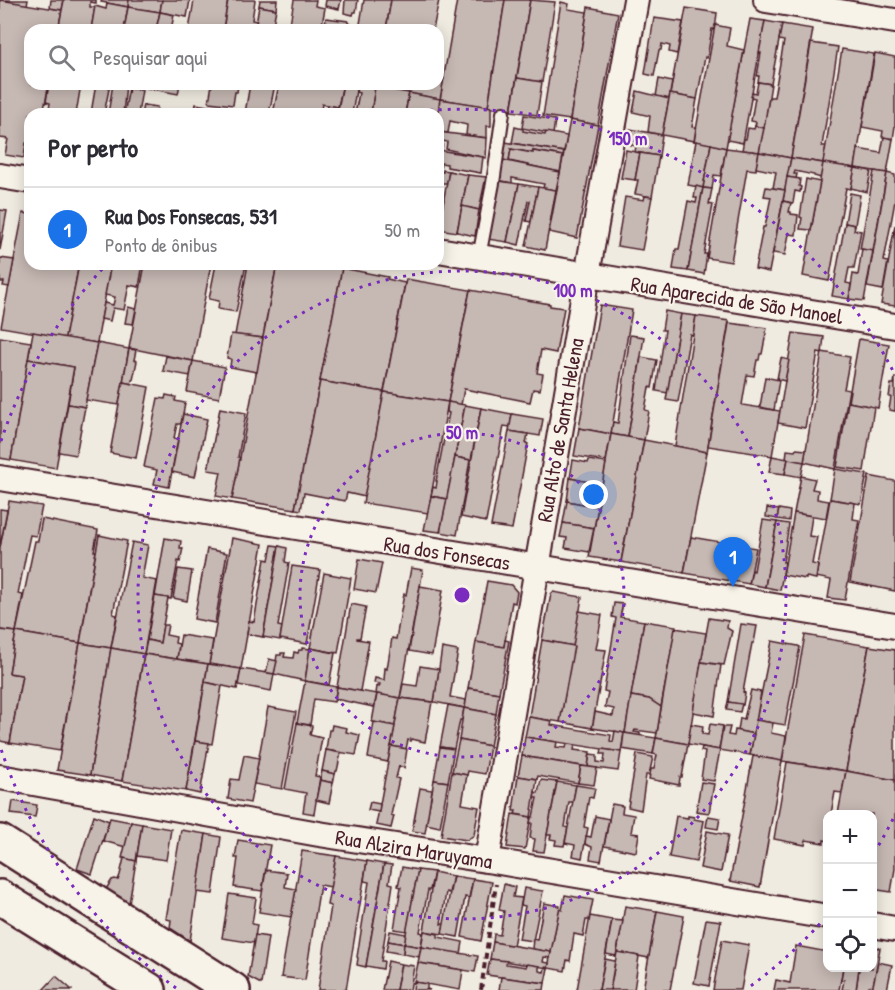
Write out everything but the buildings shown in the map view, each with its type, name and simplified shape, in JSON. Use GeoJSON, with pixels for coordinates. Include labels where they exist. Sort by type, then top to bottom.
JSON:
{"type":"FeatureCollection","features":[{"type":"Feature","properties":{"kind":"main road"},"geometry":{"type":"LineString","coordinates":[[0,842],[233,990]]}},
{"type":"Feature","properties":{"kind":"main road"},"geometry":{"type":"LineString","coordinates":[[0,897],[149,990]]}},
{"type":"Feature","properties":{"kind":"street","name":"Rua Alto de Santa Helena"},"geometry":{"type":"LineString","coordinates":[[493,861],[537,568],[636,0]]}},
{"type":"Feature","properties":{"kind":"street"},"geometry":{"type":"LineString","coordinates":[[766,0],[895,21]]}},
{"type":"Feature","properties":{"kind":"street"},"geometry":{"type":"LineString","coordinates":[[0,176],[24,181]]}},
{"type":"Feature","properties":{"kind":"street","name":"Rua Aparecida de São Manoel"},"geometry":{"type":"LineString","coordinates":[[444,251],[895,326]]}},
{"type":"Feature","properties":{"kind":"street","name":"Rua dos Fonsecas"},"geometry":{"type":"LineString","coordinates":[[0,478],[895,626]]}},
{"type":"Feature","properties":{"kind":"street","name":"Rua Alzira Maruyama"},"geometry":{"type":"LineString","coordinates":[[0,777],[307,832],[823,917]]}},
{"type":"Feature","properties":{"kind":"street"},"geometry":{"type":"LineString","coordinates":[[877,926],[895,929]]}},
{"type":"Feature","properties":{"kind":"lane"},"geometry":{"type":"LineString","coordinates":[[479,257],[503,113]]}},
{"type":"Feature","properties":{"kind":"path"},"geometry":{"type":"LineString","coordinates":[[481,990],[493,861]]}},
{"type":"Feature","properties":{"kind":"place","name":"Rua Dos Fonsecas, 531"},"geometry":{"type":"Point","coordinates":[733,587]}}]}
